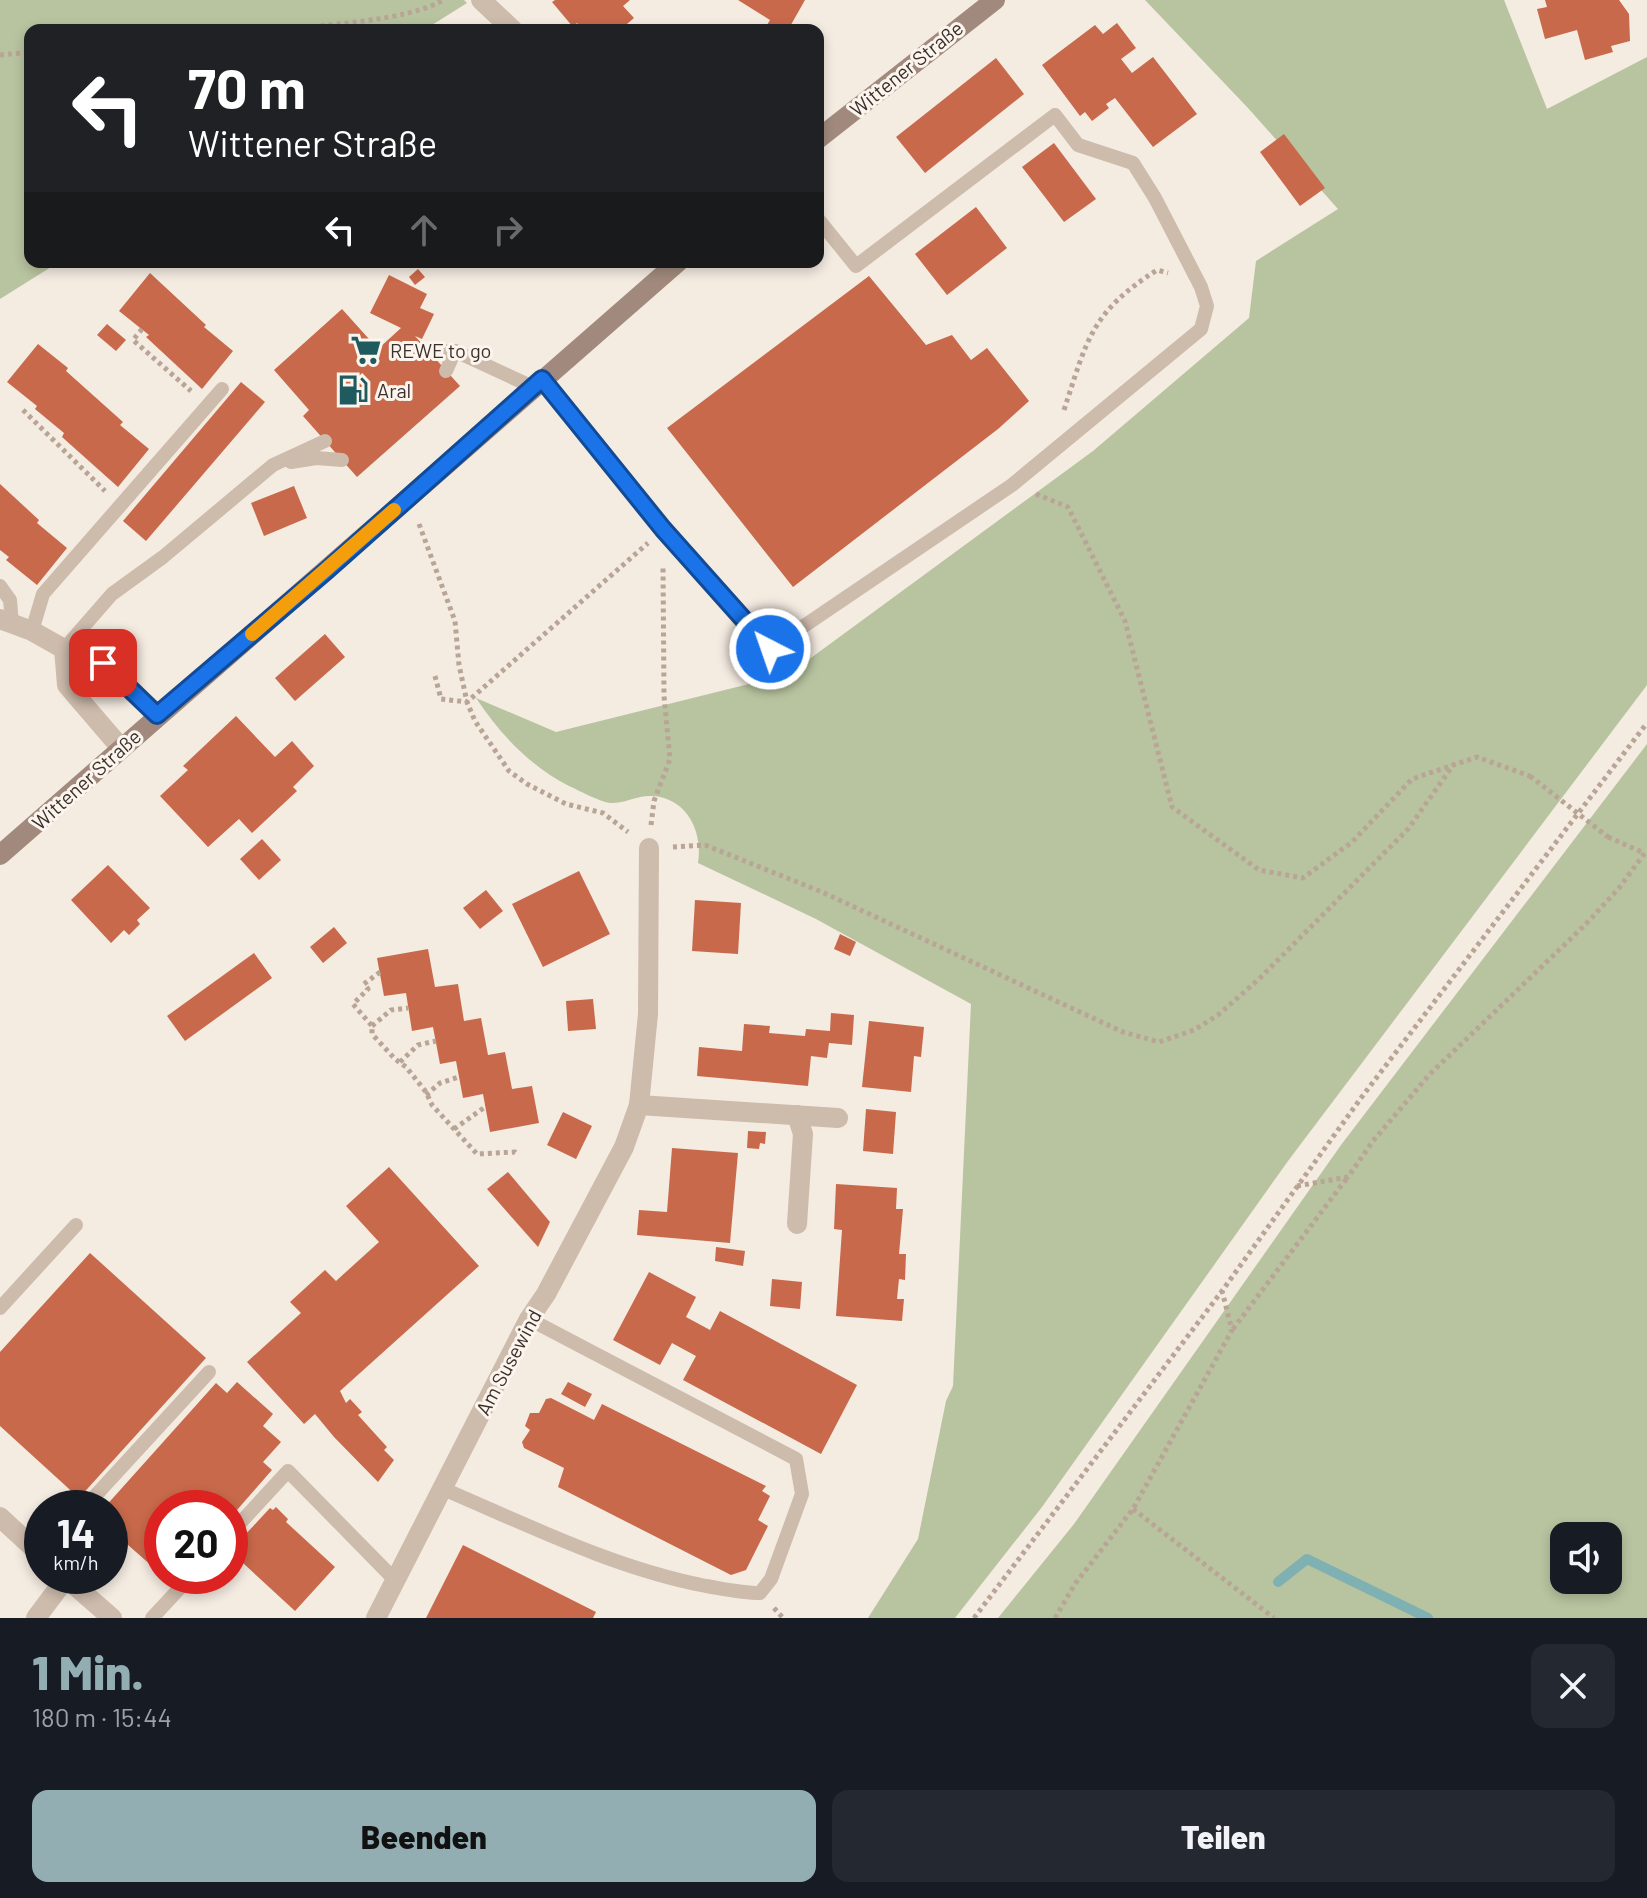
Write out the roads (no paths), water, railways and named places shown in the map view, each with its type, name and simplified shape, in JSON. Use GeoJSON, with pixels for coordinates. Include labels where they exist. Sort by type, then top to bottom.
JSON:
{"type":"FeatureCollection","features":[{"type":"Feature","properties":{"kind":"main road","name":"Wittener Straße"},"geometry":{"type":"LineString","coordinates":[[824,134],[995,0]]}},
{"type":"Feature","properties":{"kind":"main road","name":"Wittener Straße"},"geometry":{"type":"LineString","coordinates":[[0,855],[671,268]]}},
{"type":"Feature","properties":{"kind":"street"},"geometry":{"type":"LineString","coordinates":[[481,0],[507,24]]}},
{"type":"Feature","properties":{"kind":"street"},"geometry":{"type":"LineString","coordinates":[[6,621],[64,649],[103,663],[157,715]]}},
{"type":"Feature","properties":{"kind":"street"},"geometry":{"type":"LineString","coordinates":[[64,649],[67,685],[121,748]]}},
{"type":"Feature","properties":{"kind":"street","name":"Am Susewind"},"geometry":{"type":"LineString","coordinates":[[376,1618],[529,1319],[546,1294],[624,1147],[639,1105],[648,1014],[649,848]]}},
{"type":"Feature","properties":{"kind":"street"},"geometry":{"type":"LineString","coordinates":[[639,1105],[838,1118]]}},
{"type":"Feature","properties":{"kind":"street"},"geometry":{"type":"LineString","coordinates":[[797,1115],[803,1134],[797,1224]]}},
{"type":"Feature","properties":{"kind":"street"},"geometry":{"type":"LineString","coordinates":[[0,1517],[24,1539]]}},
{"type":"Feature","properties":{"kind":"street"},"geometry":{"type":"LineString","coordinates":[[36,1618],[53,1594]]}},
{"type":"Feature","properties":{"kind":"street"},"geometry":{"type":"LineString","coordinates":[[84,1594],[112,1618]]}},
{"type":"Feature","properties":{"kind":"lane"},"geometry":{"type":"LineString","coordinates":[[429,352],[455,351],[537,383],[770,649],[1012,485],[1201,329],[1207,306],[1201,287],[1155,198],[1133,163],[1078,145],[1055,115],[856,266],[824,226]]}},
{"type":"Feature","properties":{"kind":"lane"},"geometry":{"type":"LineString","coordinates":[[446,371],[455,351]]}},
{"type":"Feature","properties":{"kind":"lane"},"geometry":{"type":"LineString","coordinates":[[32,631],[43,594],[222,389]]}},
{"type":"Feature","properties":{"kind":"lane"},"geometry":{"type":"LineString","coordinates":[[64,649],[112,594],[163,557],[273,465],[325,441]]}},
{"type":"Feature","properties":{"kind":"lane"},"geometry":{"type":"LineString","coordinates":[[273,465],[316,458],[342,460]]}},
{"type":"Feature","properties":{"kind":"lane"},"geometry":{"type":"LineString","coordinates":[[0,586],[10,600],[6,621]]}},
{"type":"Feature","properties":{"kind":"lane"},"geometry":{"type":"LineString","coordinates":[[0,1308],[76,1225]]}},
{"type":"Feature","properties":{"kind":"lane"},"geometry":{"type":"LineString","coordinates":[[441,1488],[613,1561],[684,1582],[760,1593],[771,1579],[802,1494],[796,1459],[529,1319]]}},
{"type":"Feature","properties":{"kind":"lane"},"geometry":{"type":"LineString","coordinates":[[101,1490],[209,1372]]}},
{"type":"Feature","properties":{"kind":"lane"},"geometry":{"type":"LineString","coordinates":[[248,1514],[288,1471],[395,1580]]}},
{"type":"Feature","properties":{"kind":"lane"},"geometry":{"type":"LineString","coordinates":[[152,1618],[174,1594]]}},
{"type":"Feature","properties":{"kind":"waterway"},"geometry":{"type":"LineString","coordinates":[[1278,1582],[1307,1559],[1428,1618]]}},
{"type":"Feature","properties":{"kind":"place","name":"REWE to go"},"geometry":{"type":"Point","coordinates":[366,350]}},
{"type":"Feature","properties":{"kind":"place","name":"Aral"},"geometry":{"type":"Point","coordinates":[353,390]}}]}
